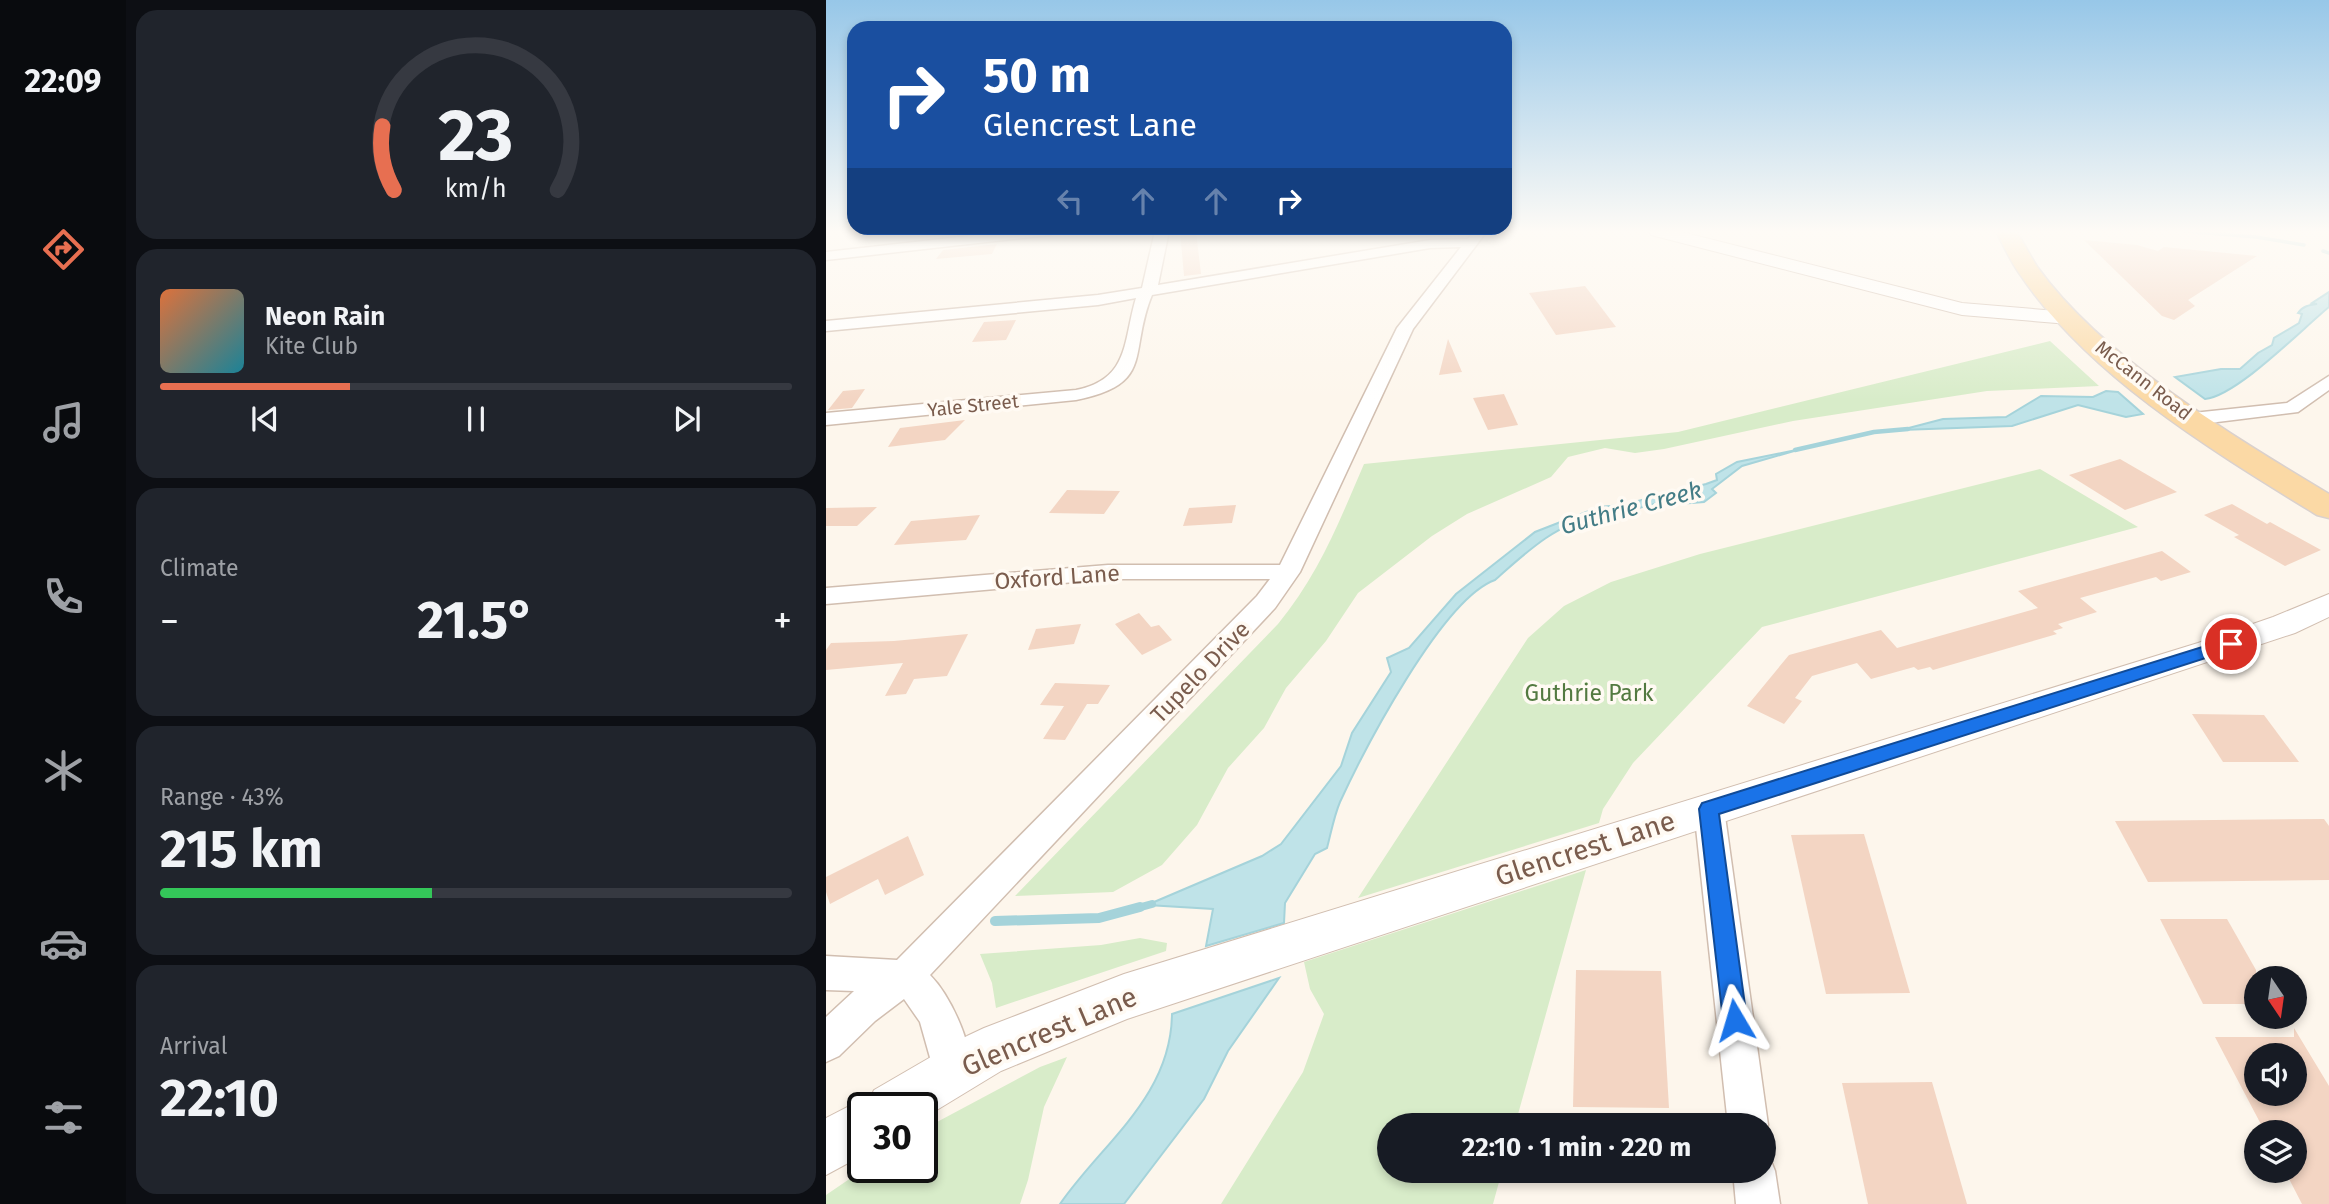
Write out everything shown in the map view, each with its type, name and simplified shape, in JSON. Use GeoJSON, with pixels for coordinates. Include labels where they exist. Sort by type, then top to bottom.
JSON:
{"type":"FeatureCollection","features":[{"type":"Feature","properties":{"kind":"main road","name":"McCann Road"},"geometry":{"type":"LineString","coordinates":[[2042,287],[2068,318],[2129,371],[2193,419],[2329,508]]}},
{"type":"Feature","properties":{"kind":"street"},"geometry":{"type":"LineString","coordinates":[[1147,292],[1151,287]]}},
{"type":"Feature","properties":{"kind":"street"},"geometry":{"type":"LineString","coordinates":[[826,326],[1088,301],[1175,287]]}},
{"type":"Feature","properties":{"kind":"street","name":"Tupelo Drive"},"geometry":{"type":"LineString","coordinates":[[826,1043],[862,1008],[904,977],[1266,602],[1288,572],[1405,328],[1437,287]]}},
{"type":"Feature","properties":{"kind":"street"},"geometry":{"type":"LineString","coordinates":[[1877,287],[1988,313],[2068,318]]}},
{"type":"Feature","properties":{"kind":"street","name":"Yale Street"},"geometry":{"type":"LineString","coordinates":[[826,419],[1084,394],[1102,389],[1117,380],[1129,364],[1147,292]]}},
{"type":"Feature","properties":{"kind":"street"},"geometry":{"type":"LineString","coordinates":[[2193,419],[2291,408],[2301,404],[2329,381]]}},
{"type":"Feature","properties":{"kind":"street","name":"Oxford Lane"},"geometry":{"type":"LineString","coordinates":[[826,596],[1108,572],[1288,572]]}},
{"type":"Feature","properties":{"kind":"street","name":"Glencrest Lane"},"geometry":{"type":"LineString","coordinates":[[919,1092],[984,1052],[1124,997],[2210,650],[2284,625],[2329,604]]}},
{"type":"Feature","properties":{"kind":"street"},"geometry":{"type":"LineString","coordinates":[[1709,809],[1747,1113]]}},
{"type":"Feature","properties":{"kind":"street"},"geometry":{"type":"LineString","coordinates":[[826,973],[904,977],[930,1000],[937,1014],[952,1072]]}},
{"type":"Feature","properties":{"kind":"street"},"geometry":{"type":"LineString","coordinates":[[826,1148],[847,1135]]}},
{"type":"Feature","properties":{"kind":"street"},"geometry":{"type":"LineString","coordinates":[[1755,1183],[1758,1204]]}},
{"type":"Feature","properties":{"kind":"green space"},"geometry":{"type":"Polygon","coordinates":[[[2050,341],[2099,386],[1987,391],[1793,421],[1664,449],[1635,453],[1605,448],[1568,457],[1551,477],[1467,514],[1432,536],[1358,593],[1326,641],[1286,688],[1264,728],[1228,768],[1197,825],[1162,865],[1113,892],[1015,896],[1278,624],[1317,567],[1364,464],[1678,432],[2050,341]]]}},
{"type":"Feature","properties":{"kind":"green space","name":"Guthrie Park"},"geometry":{"type":"Polygon","coordinates":[[[2040,469],[2138,527],[1762,627],[1633,763],[1603,809],[1599,823],[1358,898],[1528,638],[1564,606],[1611,582],[1700,554],[2040,469]]]}},
{"type":"Feature","properties":{"kind":"green space"},"geometry":{"type":"Polygon","coordinates":[[[1586,870],[1518,1113],[1377,1113],[1377,1183],[1499,1183],[1493,1204],[1221,1204],[1303,1072],[1324,1014],[1310,989],[1304,962],[1586,870]]]}},
{"type":"Feature","properties":{"kind":"green space"},"geometry":{"type":"Polygon","coordinates":[[[1140,938],[1167,943],[1166,951],[996,1008],[992,983],[980,954],[1101,945],[1140,938]]]}},
{"type":"Feature","properties":{"kind":"green space"},"geometry":{"type":"Polygon","coordinates":[[[1067,1057],[1044,1107],[1020,1204],[826,1204],[826,1195],[847,1181],[847,1183],[938,1183],[938,1121],[1040,1067],[1067,1057]]]}},
{"type":"Feature","properties":{"kind":"water"},"geometry":{"type":"Polygon","coordinates":[[[2329,292],[2329,307],[2269,360],[2218,395],[2205,399],[2175,377],[2221,369],[2240,369],[2272,345],[2274,338],[2299,323],[2302,314],[2298,313],[2302,309],[2317,304],[2312,303],[2329,292]]]}},
{"type":"Feature","properties":{"kind":"water"},"geometry":{"type":"Polygon","coordinates":[[[2106,391],[2118,392],[2143,414],[2126,417],[2078,405],[2012,426],[1901,430],[1943,419],[2006,417],[2041,396],[2093,397],[2106,391]]]}},
{"type":"Feature","properties":{"kind":"water"},"geometry":{"type":"Polygon","coordinates":[[[1801,449],[1742,466],[1712,489],[1716,493],[1704,502],[1679,504],[1677,498],[1567,526],[1541,542],[1495,580],[1474,593],[1452,615],[1429,645],[1386,714],[1340,802],[1327,848],[1315,854],[1285,903],[1284,923],[1206,946],[1213,909],[1147,905],[1262,856],[1281,844],[1341,766],[1352,733],[1391,672],[1387,658],[1409,648],[1456,594],[1535,532],[1599,507],[1622,505],[1706,484],[1717,480],[1716,474],[1737,462],[1801,449]]]}},
{"type":"Feature","properties":{"kind":"water"},"geometry":{"type":"Polygon","coordinates":[[[1279,978],[1228,1051],[1204,1099],[1124,1204],[1060,1204],[1132,1117],[1147,1094],[1160,1070],[1169,1043],[1172,1014],[1279,978]]]}},
{"type":"Feature","properties":{"kind":"building"},"geometry":{"type":"Polygon","coordinates":[[[1586,287],[1616,327],[1556,335],[1529,293],[1586,287]]]}},
{"type":"Feature","properties":{"kind":"building"},"geometry":{"type":"Polygon","coordinates":[[[2132,287],[2208,287],[2188,300],[2195,306],[2174,320],[2162,316],[2132,287]]]}},
{"type":"Feature","properties":{"kind":"building"},"geometry":{"type":"Polygon","coordinates":[[[1016,320],[1006,340],[972,342],[984,322],[1016,320]]]}},
{"type":"Feature","properties":{"kind":"building"},"geometry":{"type":"Polygon","coordinates":[[[1448,339],[1462,372],[1439,375],[1448,339]]]}},
{"type":"Feature","properties":{"kind":"building"},"geometry":{"type":"Polygon","coordinates":[[[865,389],[852,408],[828,410],[843,391],[865,389]]]}},
{"type":"Feature","properties":{"kind":"building"},"geometry":{"type":"Polygon","coordinates":[[[1504,394],[1518,425],[1488,430],[1473,398],[1504,394]]]}},
{"type":"Feature","properties":{"kind":"building"},"geometry":{"type":"Polygon","coordinates":[[[965,420],[945,440],[888,447],[900,428],[965,420]]]}},
{"type":"Feature","properties":{"kind":"building"},"geometry":{"type":"Polygon","coordinates":[[[2120,459],[2177,492],[2125,510],[2069,475],[2120,459]]]}},
{"type":"Feature","properties":{"kind":"building"},"geometry":{"type":"Polygon","coordinates":[[[1067,490],[1120,491],[1104,514],[1049,513],[1067,490]]]}},
{"type":"Feature","properties":{"kind":"building"},"geometry":{"type":"Polygon","coordinates":[[[2232,504],[2321,550],[2285,566],[2234,537],[2239,535],[2204,515],[2232,504]]]}},
{"type":"Feature","properties":{"kind":"building"},"geometry":{"type":"Polygon","coordinates":[[[1236,505],[1232,523],[1183,526],[1189,508],[1236,505]]]}},
{"type":"Feature","properties":{"kind":"building"},"geometry":{"type":"Polygon","coordinates":[[[877,507],[857,526],[826,526],[826,508],[877,507]]]}},
{"type":"Feature","properties":{"kind":"building"},"geometry":{"type":"Polygon","coordinates":[[[980,515],[966,540],[894,545],[911,521],[980,515]]]}},
{"type":"Feature","properties":{"kind":"building"},"geometry":{"type":"Polygon","coordinates":[[[2162,551],[2191,572],[2161,581],[2156,577],[2080,598],[2097,612],[2058,624],[2063,628],[2053,631],[2057,634],[1933,670],[1930,667],[1918,670],[1914,667],[1871,679],[1857,663],[1812,676],[1795,698],[1802,701],[1784,724],[1747,706],[1789,655],[1881,630],[1897,648],[2038,608],[2018,591],[2162,551]]]}},
{"type":"Feature","properties":{"kind":"building"},"geometry":{"type":"Polygon","coordinates":[[[1139,613],[1151,627],[1159,625],[1172,640],[1142,655],[1115,624],[1139,613]]]}},
{"type":"Feature","properties":{"kind":"building"},"geometry":{"type":"Polygon","coordinates":[[[1081,624],[1074,644],[1028,650],[1036,629],[1081,624]]]}},
{"type":"Feature","properties":{"kind":"building"},"geometry":{"type":"Polygon","coordinates":[[[968,634],[947,676],[914,679],[906,694],[885,696],[903,663],[826,670],[826,650],[831,643],[894,641],[968,634]]]}},
{"type":"Feature","properties":{"kind":"building"},"geometry":{"type":"Polygon","coordinates":[[[1055,683],[1110,685],[1098,704],[1087,704],[1065,740],[1043,739],[1064,706],[1040,705],[1055,683]]]}},
{"type":"Feature","properties":{"kind":"building"},"geometry":{"type":"Polygon","coordinates":[[[2192,714],[2264,715],[2299,762],[2223,762],[2192,714]]]}},
{"type":"Feature","properties":{"kind":"building"},"geometry":{"type":"Polygon","coordinates":[[[2324,819],[2329,826],[2329,880],[2148,882],[2115,821],[2324,819]]]}},
{"type":"Feature","properties":{"kind":"building"},"geometry":{"type":"Polygon","coordinates":[[[1864,834],[1910,993],[1826,994],[1791,835],[1864,834]]]}},
{"type":"Feature","properties":{"kind":"building"},"geometry":{"type":"Polygon","coordinates":[[[908,836],[924,875],[885,895],[878,879],[830,904],[826,892],[826,877],[908,836]]]}},
{"type":"Feature","properties":{"kind":"building"},"geometry":{"type":"Polygon","coordinates":[[[2160,919],[2227,919],[2254,966],[2244,966],[2244,1004],[2203,1004],[2160,919]]]}},
{"type":"Feature","properties":{"kind":"building"},"geometry":{"type":"Polygon","coordinates":[[[1576,970],[1661,971],[1669,1108],[1573,1107],[1576,970]]]}},
{"type":"Feature","properties":{"kind":"building"},"geometry":{"type":"Polygon","coordinates":[[[2295,1029],[2303,1043],[2244,1043],[2244,1092],[2215,1037],[2294,1037],[2295,1029]]]}},
{"type":"Feature","properties":{"kind":"building"},"geometry":{"type":"Polygon","coordinates":[[[2307,1050],[2329,1086],[2329,1204],[2302,1204],[2291,1183],[2307,1183],[2307,1120],[2259,1120],[2251,1106],[2307,1106],[2307,1050]]]}},
{"type":"Feature","properties":{"kind":"building"},"geometry":{"type":"Polygon","coordinates":[[[1932,1082],[1967,1204],[1868,1204],[1842,1083],[1932,1082]]]}},
{"type":"Feature","properties":{"kind":"waterway","name":"Guthrie Creek"},"geometry":{"type":"LineString","coordinates":[[1795,450],[1874,432],[1908,429]]}},
{"type":"Feature","properties":{"kind":"waterway"},"geometry":{"type":"LineString","coordinates":[[1134,909],[1152,904]]}},
{"type":"Feature","properties":{"kind":"waterway"},"geometry":{"type":"LineString","coordinates":[[995,921],[1099,918],[1140,907]]}},
{"type":"Feature","properties":{"kind":"route"},"geometry":{"type":"LineString","coordinates":[[1735,1020],[1709,809],[2231,644]]}}]}
